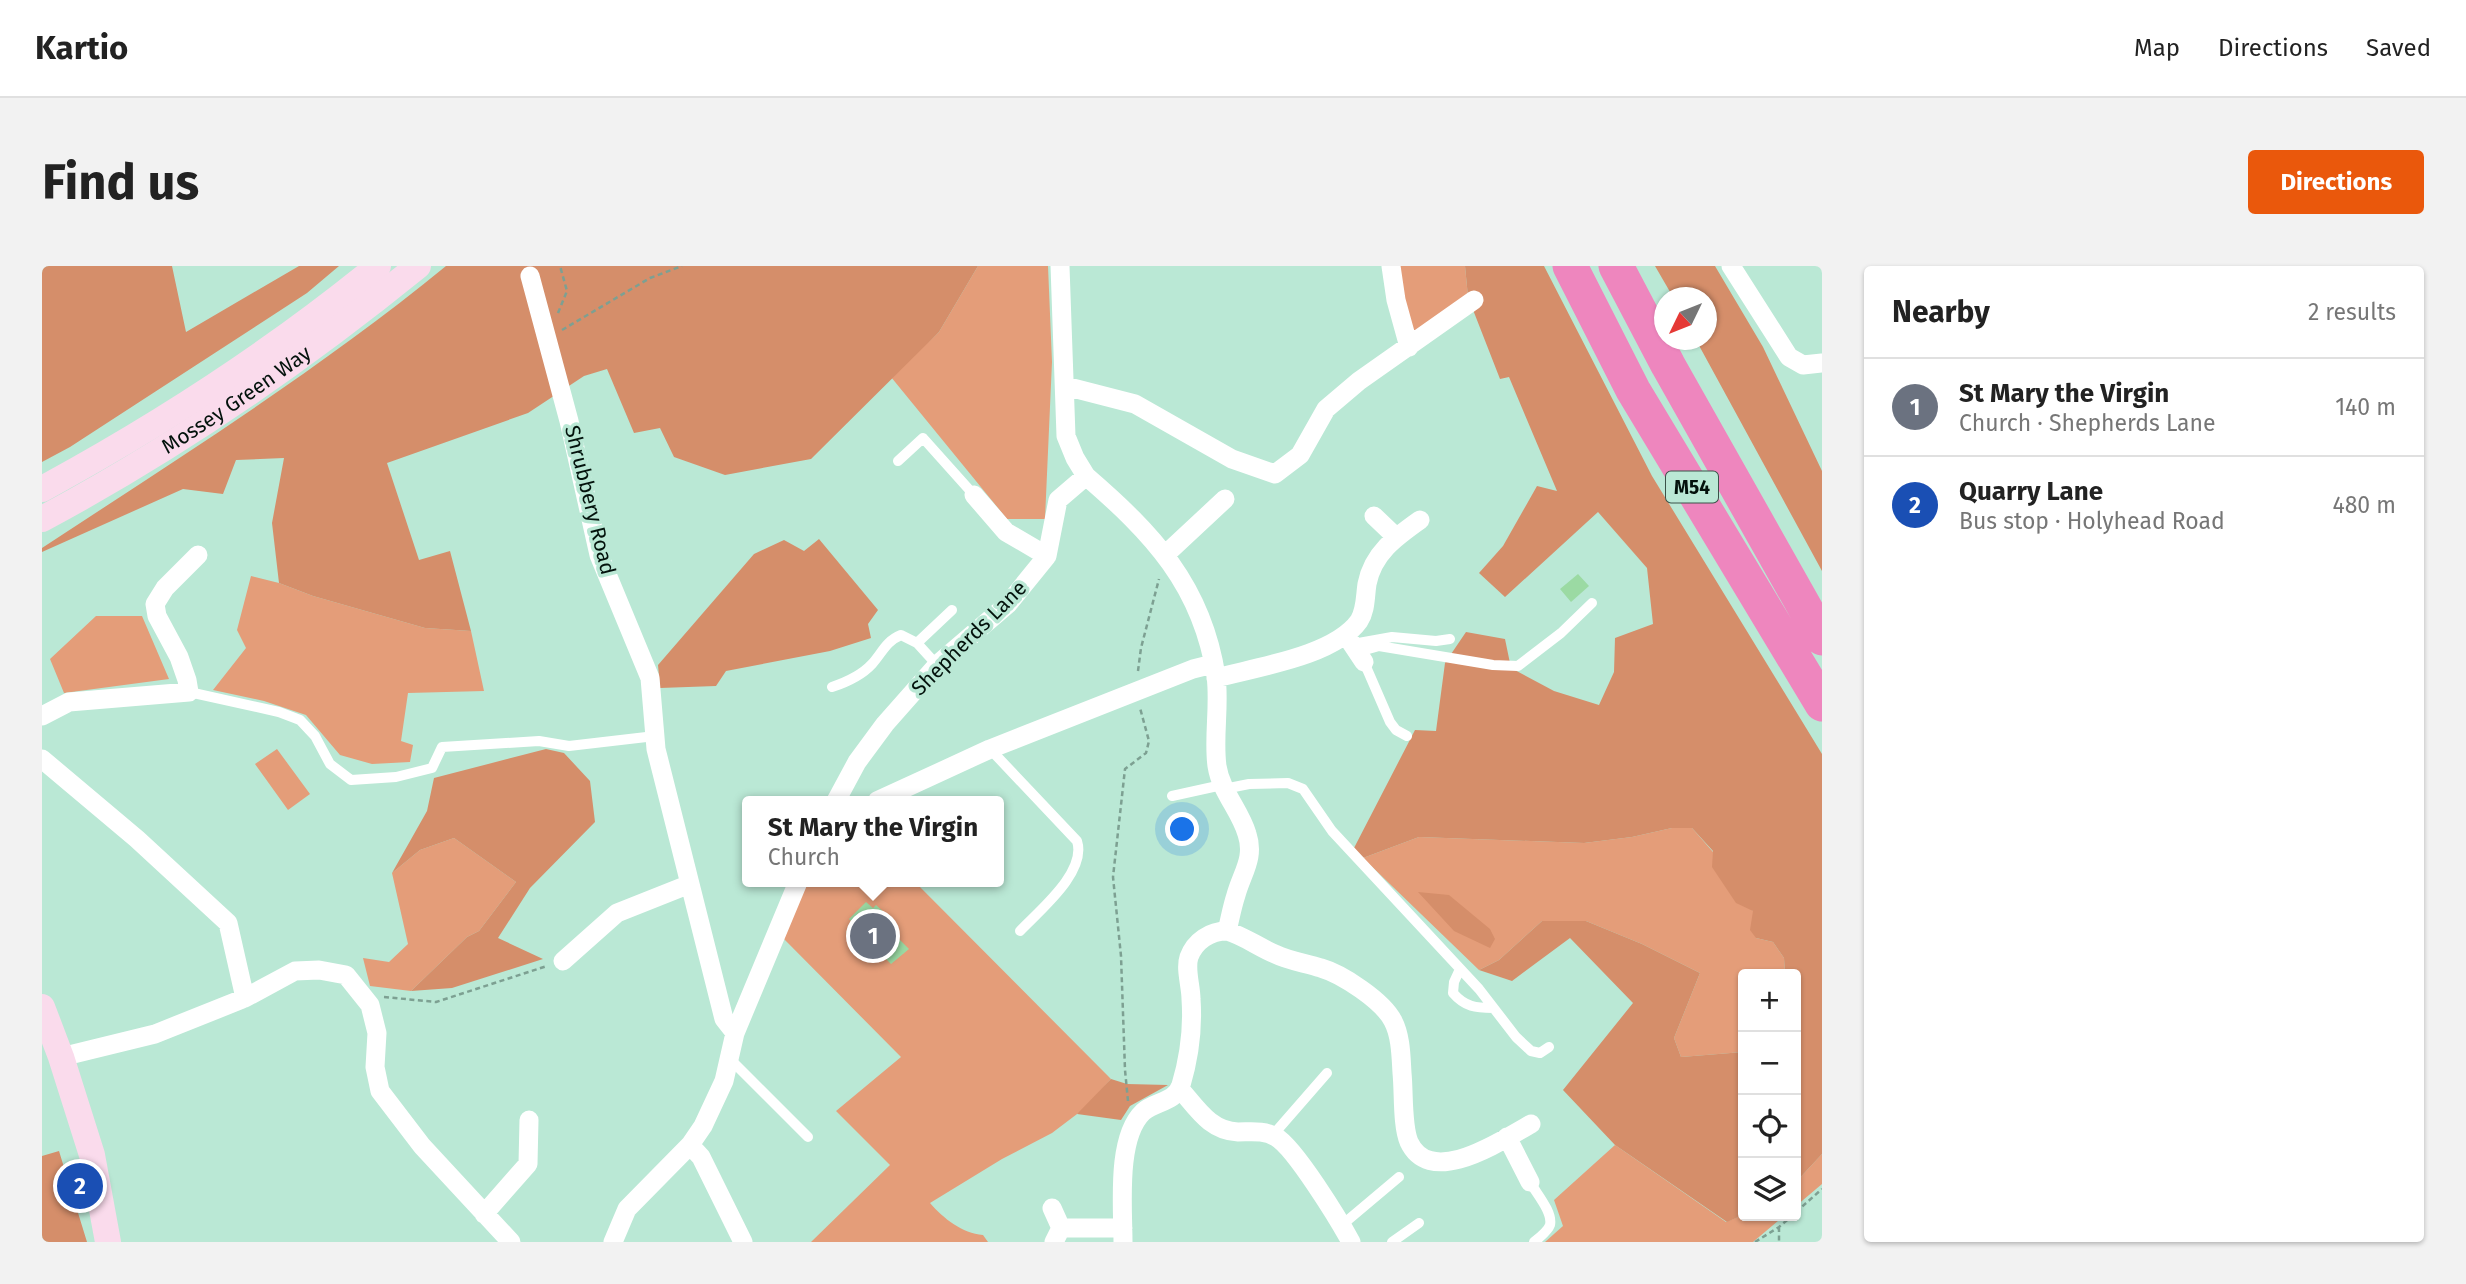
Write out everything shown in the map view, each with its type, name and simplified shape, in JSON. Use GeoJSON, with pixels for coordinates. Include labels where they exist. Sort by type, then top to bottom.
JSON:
{"type":"FeatureCollection","features":[{"type":"Feature","properties":{"kind":"highway","name":"M54"},"geometry":{"type":"LineString","coordinates":[[1570,266],[1633,390],[1822,704]]}},
{"type":"Feature","properties":{"kind":"highway","name":"M54"},"geometry":{"type":"LineString","coordinates":[[1616,266],[1668,365],[1822,638]]}},
{"type":"Feature","properties":{"kind":"main road","name":"Mossey Green Way"},"geometry":{"type":"LineString","coordinates":[[42,489],[102,456],[252,361],[378,266]]}},
{"type":"Feature","properties":{"kind":"main road","name":"Mossey Green Way"},"geometry":{"type":"LineString","coordinates":[[42,519],[115,480],[248,393],[355,317],[418,266]]}},
{"type":"Feature","properties":{"kind":"main road"},"geometry":{"type":"LineString","coordinates":[[42,1007],[92,1155],[108,1242]]}},
{"type":"Feature","properties":{"kind":"street"},"geometry":{"type":"LineString","coordinates":[[1391,266],[1396,300],[1409,347]]}},
{"type":"Feature","properties":{"kind":"street"},"geometry":{"type":"LineString","coordinates":[[1731,266],[1789,357],[1803,365],[1822,363]]}},
{"type":"Feature","properties":{"kind":"street"},"geometry":{"type":"LineString","coordinates":[[1065,267],[1066,436],[1086,476],[1138,523],[1166,554],[1200,619],[1214,671],[1216,752],[1223,787],[1247,832],[1250,850],[1227,931]]}},
{"type":"Feature","properties":{"kind":"street","name":"Shrubbery Road"},"geometry":{"type":"LineString","coordinates":[[530,276],[569,421],[599,555],[650,678],[656,750],[724,1019],[734,1032]]}},
{"type":"Feature","properties":{"kind":"street"},"geometry":{"type":"LineString","coordinates":[[1065,386],[1135,404],[1232,459],[1275,474],[1300,455],[1326,409],[1359,381],[1474,300]]}},
{"type":"Feature","properties":{"kind":"street","name":"Shepherds Lane"},"geometry":{"type":"LineString","coordinates":[[839,796],[857,762],[885,723],[937,665],[1008,604],[1047,556],[1058,500],[1086,476]]}},
{"type":"Feature","properties":{"kind":"street"},"geometry":{"type":"LineString","coordinates":[[974,495],[1006,532],[1047,556]]}},
{"type":"Feature","properties":{"kind":"street"},"geometry":{"type":"LineString","coordinates":[[1166,554],[1225,499]]}},
{"type":"Feature","properties":{"kind":"street"},"geometry":{"type":"LineString","coordinates":[[1374,516],[1396,537]]}},
{"type":"Feature","properties":{"kind":"street"},"geometry":{"type":"LineString","coordinates":[[888,796],[990,749],[1193,669],[1214,671],[1326,647],[1355,648],[1360,619],[1366,604],[1370,569],[1382,550],[1420,520]]}},
{"type":"Feature","properties":{"kind":"street"},"geometry":{"type":"LineString","coordinates":[[42,716],[69,702],[189,692],[183,668],[157,616],[155,604],[165,588],[198,555]]}},
{"type":"Feature","properties":{"kind":"street"},"geometry":{"type":"LineString","coordinates":[[42,759],[137,839],[228,923],[245,998]]}},
{"type":"Feature","properties":{"kind":"street"},"geometry":{"type":"LineString","coordinates":[[563,961],[617,913],[690,884]]}},
{"type":"Feature","properties":{"kind":"street"},"geometry":{"type":"LineString","coordinates":[[613,1242],[627,1209],[690,1145],[703,1126],[724,1081],[734,1032],[796,887]]}},
{"type":"Feature","properties":{"kind":"street"},"geometry":{"type":"LineString","coordinates":[[1052,1208],[1058,1235],[1123,1235],[1123,1174],[1131,1128],[1145,1109],[1170,1098],[1180,1089],[1191,1025],[1192,1002],[1188,964],[1190,956],[1203,938],[1213,932],[1227,931],[1277,956],[1338,975],[1372,998],[1392,1019],[1401,1060],[1407,1136],[1414,1150],[1421,1156],[1436,1163],[1452,1163],[1531,1124]]}},
{"type":"Feature","properties":{"kind":"street"},"geometry":{"type":"LineString","coordinates":[[61,1057],[155,1034],[245,998],[295,971],[319,970],[346,975],[370,1005],[377,1033],[375,1067],[380,1091],[422,1146],[511,1242]]}},
{"type":"Feature","properties":{"kind":"street"},"geometry":{"type":"LineString","coordinates":[[1180,1089],[1204,1118],[1219,1128],[1273,1135],[1291,1151],[1347,1233]]}},
{"type":"Feature","properties":{"kind":"street"},"geometry":{"type":"LineString","coordinates":[[484,1214],[528,1164],[529,1119]]}},
{"type":"Feature","properties":{"kind":"street"},"geometry":{"type":"LineString","coordinates":[[1507,1137],[1530,1182]]}},
{"type":"Feature","properties":{"kind":"street"},"geometry":{"type":"LineString","coordinates":[[690,1145],[701,1157],[743,1242]]}},
{"type":"Feature","properties":{"kind":"lane"},"geometry":{"type":"LineString","coordinates":[[898,461],[923,438],[974,495]]}},
{"type":"Feature","properties":{"kind":"lane"},"geometry":{"type":"LineString","coordinates":[[1355,648],[1379,646],[1493,665],[1518,666],[1561,633],[1592,603]]}},
{"type":"Feature","properties":{"kind":"lane"},"geometry":{"type":"LineString","coordinates":[[917,643],[953,610]]}},
{"type":"Feature","properties":{"kind":"lane"},"geometry":{"type":"LineString","coordinates":[[832,687],[848,682],[864,671],[894,638],[901,635],[917,643],[937,665]]}},
{"type":"Feature","properties":{"kind":"lane"},"geometry":{"type":"LineString","coordinates":[[1355,648],[1392,637],[1436,641],[1450,639]]}},
{"type":"Feature","properties":{"kind":"lane"},"geometry":{"type":"LineString","coordinates":[[1355,648],[1390,722],[1396,730],[1407,736]]}},
{"type":"Feature","properties":{"kind":"lane"},"geometry":{"type":"LineString","coordinates":[[189,692],[279,712],[300,720],[315,736],[330,764],[351,780],[396,777],[432,768],[442,747],[539,741],[569,746],[654,736]]}},
{"type":"Feature","properties":{"kind":"lane"},"geometry":{"type":"LineString","coordinates":[[990,749],[1077,841],[1080,849],[1072,875],[1020,931]]}},
{"type":"Feature","properties":{"kind":"lane"},"geometry":{"type":"LineString","coordinates":[[1171,796],[1249,784],[1288,783],[1303,789],[1332,831],[1460,969],[1516,1037],[1531,1051],[1540,1053],[1549,1047]]}},
{"type":"Feature","properties":{"kind":"lane"},"geometry":{"type":"LineString","coordinates":[[1460,969],[1454,982],[1453,993],[1460,1002],[1474,1008],[1493,1008]]}},
{"type":"Feature","properties":{"kind":"lane"},"geometry":{"type":"LineString","coordinates":[[729,1057],[808,1137]]}},
{"type":"Feature","properties":{"kind":"lane"},"geometry":{"type":"LineString","coordinates":[[1273,1135],[1327,1073]]}},
{"type":"Feature","properties":{"kind":"lane"},"geometry":{"type":"LineString","coordinates":[[1347,1233],[1399,1177]]}},
{"type":"Feature","properties":{"kind":"lane"},"geometry":{"type":"LineString","coordinates":[[1530,1182],[1546,1209],[1550,1223],[1534,1242]]}},
{"type":"Feature","properties":{"kind":"lane"},"geometry":{"type":"LineString","coordinates":[[1392,1242],[1419,1223]]}},
{"type":"Feature","properties":{"kind":"path"},"geometry":{"type":"LineString","coordinates":[[547,339],[567,291],[560,266]]}},
{"type":"Feature","properties":{"kind":"path"},"geometry":{"type":"LineString","coordinates":[[547,339],[650,278],[682,266]]}},
{"type":"Feature","properties":{"kind":"path"},"geometry":{"type":"LineString","coordinates":[[1131,1128],[1125,1070],[1121,956],[1113,877],[1125,769],[1146,753],[1149,741],[1136,691],[1141,648],[1166,554]]}},
{"type":"Feature","properties":{"kind":"path"},"geometry":{"type":"LineString","coordinates":[[364,995],[436,1002],[563,961]]}},
{"type":"Feature","properties":{"kind":"path"},"geometry":{"type":"LineString","coordinates":[[1801,1208],[1822,1189]]}},
{"type":"Feature","properties":{"kind":"path"},"geometry":{"type":"LineString","coordinates":[[1755,1242],[1786,1221]]}},
{"type":"Feature","properties":{"kind":"path"},"geometry":{"type":"LineString","coordinates":[[1779,1227],[1780,1242]]}},
{"type":"Feature","properties":{"kind":"shaded area"},"geometry":{"type":"Polygon","coordinates":[[[42,266],[172,266],[186,332],[299,266],[339,266],[307,293],[70,447],[42,462],[42,266]]]}},
{"type":"Feature","properties":{"kind":"shaded area"},"geometry":{"type":"Polygon","coordinates":[[[446,266],[978,266],[939,332],[811,459],[725,475],[674,457],[660,428],[634,433],[607,369],[584,376],[528,413],[387,463],[419,560],[450,551],[471,631],[425,628],[313,596],[279,583],[272,523],[284,458],[236,460],[223,494],[183,489],[42,552],[42,548],[197,447],[349,341],[446,266]]]}},
{"type":"Feature","properties":{"kind":"shaded area"},"geometry":{"type":"Polygon","coordinates":[[[978,266],[1048,266],[1052,362],[1045,519],[1007,519],[891,377],[939,332],[978,266]]]}},
{"type":"Feature","properties":{"kind":"shaded area"},"geometry":{"type":"Polygon","coordinates":[[[1397,266],[1465,266],[1468,297],[1417,332],[1409,328],[1397,266]]]}},
{"type":"Feature","properties":{"kind":"shaded area"},"geometry":{"type":"Polygon","coordinates":[[[1465,266],[1544,266],[1652,476],[1822,754],[1822,1154],[1801,1177],[1801,969],[1785,969],[1784,958],[1773,942],[1756,938],[1750,930],[1753,911],[1736,903],[1712,867],[1713,851],[1692,828],[1672,828],[1632,837],[1584,843],[1419,837],[1363,858],[1354,848],[1415,730],[1436,731],[1445,663],[1466,632],[1505,639],[1511,668],[1554,691],[1599,705],[1614,672],[1615,638],[1653,624],[1647,568],[1598,512],[1505,597],[1479,573],[1503,546],[1537,486],[1557,491],[1509,377],[1500,379],[1468,297],[1465,266]]]}},
{"type":"Feature","properties":{"kind":"shaded area"},"geometry":{"type":"Polygon","coordinates":[[[1655,266],[1715,266],[1763,347],[1822,471],[1822,571],[1701,350],[1717,350],[1717,287],[1667,287],[1655,266]]]}},
{"type":"Feature","properties":{"kind":"shaded area"},"geometry":{"type":"Polygon","coordinates":[[[819,539],[878,610],[868,624],[871,638],[830,651],[726,671],[716,686],[660,688],[658,665],[754,554],[784,540],[804,551],[819,539]]]}},
{"type":"Feature","properties":{"kind":"shaded area"},"geometry":{"type":"Polygon","coordinates":[[[251,576],[425,628],[471,631],[484,691],[408,693],[401,741],[413,745],[410,762],[372,764],[340,755],[306,715],[264,701],[213,690],[246,648],[237,630],[251,576]]]}},
{"type":"Feature","properties":{"kind":"shaded area"},"geometry":{"type":"Polygon","coordinates":[[[96,616],[142,616],[169,679],[64,693],[50,659],[96,616]]]}},
{"type":"Feature","properties":{"kind":"shaded area"},"geometry":{"type":"Polygon","coordinates":[[[277,749],[310,794],[288,810],[255,764],[277,749]]]}},
{"type":"Feature","properties":{"kind":"shaded area"},"geometry":{"type":"Polygon","coordinates":[[[546,749],[564,753],[590,781],[595,822],[530,888],[498,938],[543,959],[452,988],[411,991],[467,937],[479,931],[516,882],[454,838],[420,850],[392,873],[427,811],[434,778],[546,749]]]}},
{"type":"Feature","properties":{"kind":"shaded area"},"geometry":{"type":"Polygon","coordinates":[[[1672,828],[1692,828],[1713,852],[1753,911],[1756,938],[1773,942],[1784,958],[1785,969],[1738,969],[1738,1052],[1681,1057],[1674,1038],[1700,973],[1642,944],[1586,921],[1542,921],[1499,960],[1479,970],[1363,858],[1419,837],[1584,843],[1632,837],[1672,828]]]}},
{"type":"Feature","properties":{"kind":"shaded area"},"geometry":{"type":"Polygon","coordinates":[[[454,838],[516,882],[479,931],[467,937],[411,991],[370,986],[363,958],[389,962],[408,944],[392,873],[420,850],[454,838]]]}},
{"type":"Feature","properties":{"kind":"shaded area"},"geometry":{"type":"Polygon","coordinates":[[[806,887],[920,887],[1111,1079],[1085,1108],[1052,1133],[1002,1159],[930,1203],[954,1224],[983,1235],[988,1242],[811,1242],[890,1165],[836,1111],[901,1057],[783,938],[806,887]]]}},
{"type":"Feature","properties":{"kind":"shaded area"},"geometry":{"type":"Polygon","coordinates":[[[1418,892],[1449,895],[1490,929],[1495,939],[1490,948],[1454,931],[1418,892]]]}},
{"type":"Feature","properties":{"kind":"shaded area"},"geometry":{"type":"Polygon","coordinates":[[[1542,921],[1586,921],[1642,944],[1700,973],[1674,1038],[1681,1057],[1738,1052],[1738,1217],[1727,1222],[1615,1145],[1563,1090],[1633,1003],[1570,938],[1512,981],[1479,970],[1499,960],[1542,921]]]}},
{"type":"Feature","properties":{"kind":"shaded area"},"geometry":{"type":"Polygon","coordinates":[[[1111,1079],[1127,1084],[1168,1085],[1130,1106],[1121,1120],[1077,1114],[1111,1079]]]}},
{"type":"Feature","properties":{"kind":"shaded area"},"geometry":{"type":"Polygon","coordinates":[[[1615,1145],[1726,1222],[1738,1217],[1738,1221],[1778,1221],[1753,1242],[1545,1242],[1563,1226],[1554,1200],[1615,1145]]]}},
{"type":"Feature","properties":{"kind":"shaded area"},"geometry":{"type":"Polygon","coordinates":[[[59,1151],[87,1242],[42,1242],[42,1156],[59,1151]]]}},
{"type":"Feature","properties":{"kind":"shaded area"},"geometry":{"type":"Polygon","coordinates":[[[1822,1154],[1822,1184],[1801,1202],[1801,1177],[1822,1154]]]}},
{"type":"Feature","properties":{"kind":"building"},"geometry":{"type":"Polygon","coordinates":[[[1578,574],[1589,586],[1571,602],[1560,589],[1578,574]]]}},
{"type":"Feature","properties":{"kind":"building"},"geometry":{"type":"Polygon","coordinates":[[[866,902],[873,908],[876,905],[888,916],[882,922],[909,949],[891,964],[867,940],[860,947],[846,932],[854,924],[849,919],[866,902]]]}},
{"type":"Feature","properties":{"kind":"place","name":"St Mary the Virgin"},"geometry":{"type":"Point","coordinates":[873,936]}},
{"type":"Feature","properties":{"kind":"place","name":"Quarry Lane"},"geometry":{"type":"Point","coordinates":[80,1186]}}]}
